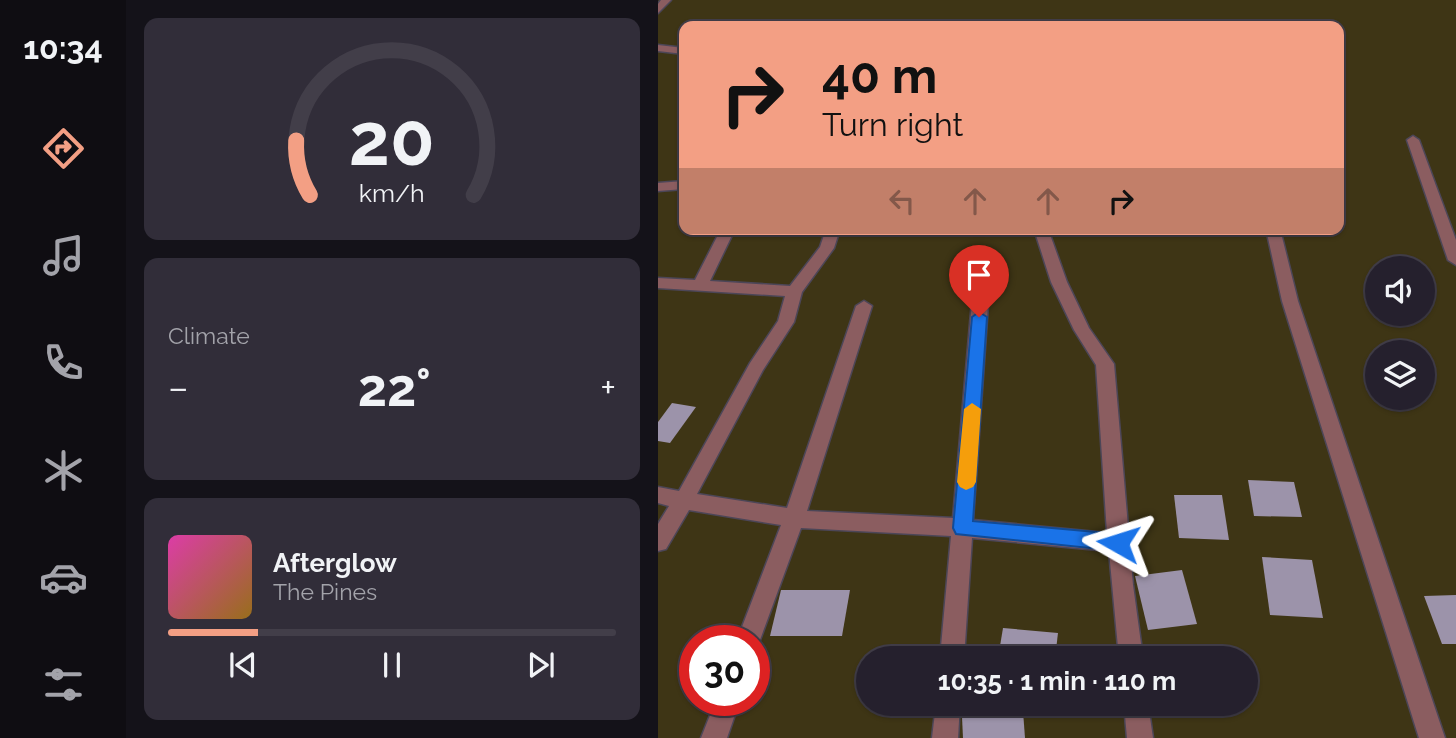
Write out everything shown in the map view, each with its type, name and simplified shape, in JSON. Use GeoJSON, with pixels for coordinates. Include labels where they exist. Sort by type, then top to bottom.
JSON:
{"type":"FeatureCollection","features":[{"type":"Feature","properties":{"kind":"street"},"geometry":{"type":"LineString","coordinates":[[658,9],[666,0]]}},
{"type":"Feature","properties":{"kind":"street"},"geometry":{"type":"LineString","coordinates":[[658,48],[679,50]]}},
{"type":"Feature","properties":{"kind":"street"},"geometry":{"type":"LineString","coordinates":[[1413,140],[1456,260]]}},
{"type":"Feature","properties":{"kind":"street"},"geometry":{"type":"LineString","coordinates":[[658,187],[679,185]]}},
{"type":"Feature","properties":{"kind":"street"},"geometry":{"type":"LineString","coordinates":[[700,285],[725,235]]}},
{"type":"Feature","properties":{"kind":"street"},"geometry":{"type":"LineString","coordinates":[[658,542],[756,368],[786,322],[794,291],[827,248],[830,235]]}},
{"type":"Feature","properties":{"kind":"street"},"geometry":{"type":"LineString","coordinates":[[1043,235],[1059,282],[1082,330],[1105,364],[1129,646]]}},
{"type":"Feature","properties":{"kind":"street"},"geometry":{"type":"LineString","coordinates":[[1274,235],[1290,301],[1432,738]]}},
{"type":"Feature","properties":{"kind":"street"},"geometry":{"type":"LineString","coordinates":[[658,283],[794,291]]}},
{"type":"Feature","properties":{"kind":"street"},"geometry":{"type":"LineString","coordinates":[[953,646],[981,290]]}},
{"type":"Feature","properties":{"kind":"street"},"geometry":{"type":"LineString","coordinates":[[755,625],[794,518],[864,306]]}},
{"type":"Feature","properties":{"kind":"street"},"geometry":{"type":"LineString","coordinates":[[658,495],[736,511],[794,518],[963,528],[1118,543]]}},
{"type":"Feature","properties":{"kind":"street"},"geometry":{"type":"LineString","coordinates":[[714,738],[722,716]]}},
{"type":"Feature","properties":{"kind":"street"},"geometry":{"type":"LineString","coordinates":[[945,738],[947,716]]}},
{"type":"Feature","properties":{"kind":"street"},"geometry":{"type":"LineString","coordinates":[[1137,716],[1140,738]]}},
{"type":"Feature","properties":{"kind":"sand"},"geometry":{"type":"Polygon","coordinates":[[[658,0],[1456,0],[1456,738],[658,738],[658,0]]]}},
{"type":"Feature","properties":{"kind":"building"},"geometry":{"type":"Polygon","coordinates":[[[672,403],[696,407],[670,443],[658,441],[658,422],[672,403]]]}},
{"type":"Feature","properties":{"kind":"building"},"geometry":{"type":"Polygon","coordinates":[[[1248,480],[1294,482],[1302,517],[1254,516],[1248,480]]]}},
{"type":"Feature","properties":{"kind":"building"},"geometry":{"type":"Polygon","coordinates":[[[1174,495],[1222,495],[1229,540],[1179,538],[1174,495]]]}},
{"type":"Feature","properties":{"kind":"building"},"geometry":{"type":"Polygon","coordinates":[[[1262,557],[1312,560],[1323,618],[1270,615],[1262,557]]]}},
{"type":"Feature","properties":{"kind":"building"},"geometry":{"type":"Polygon","coordinates":[[[1182,570],[1197,624],[1148,630],[1135,576],[1182,570]]]}},
{"type":"Feature","properties":{"kind":"building"},"geometry":{"type":"Polygon","coordinates":[[[781,590],[850,590],[842,636],[770,636],[781,590]]]}},
{"type":"Feature","properties":{"kind":"building"},"geometry":{"type":"Polygon","coordinates":[[[1456,595],[1456,644],[1442,644],[1424,596],[1456,595]]]}},
{"type":"Feature","properties":{"kind":"building"},"geometry":{"type":"Polygon","coordinates":[[[1003,628],[1058,633],[1056,646],[1000,646],[1003,628]]]}},
{"type":"Feature","properties":{"kind":"building"},"geometry":{"type":"Polygon","coordinates":[[[1023,716],[1025,738],[963,738],[962,717],[1023,716]]]}},
{"type":"Feature","properties":{"kind":"slow traffic"},"geometry":{"type":"LineString","coordinates":[[966,482],[972,409]]}},
{"type":"Feature","properties":{"kind":"route"},"geometry":{"type":"LineString","coordinates":[[979,317],[963,528],[1118,543]]}}]}
